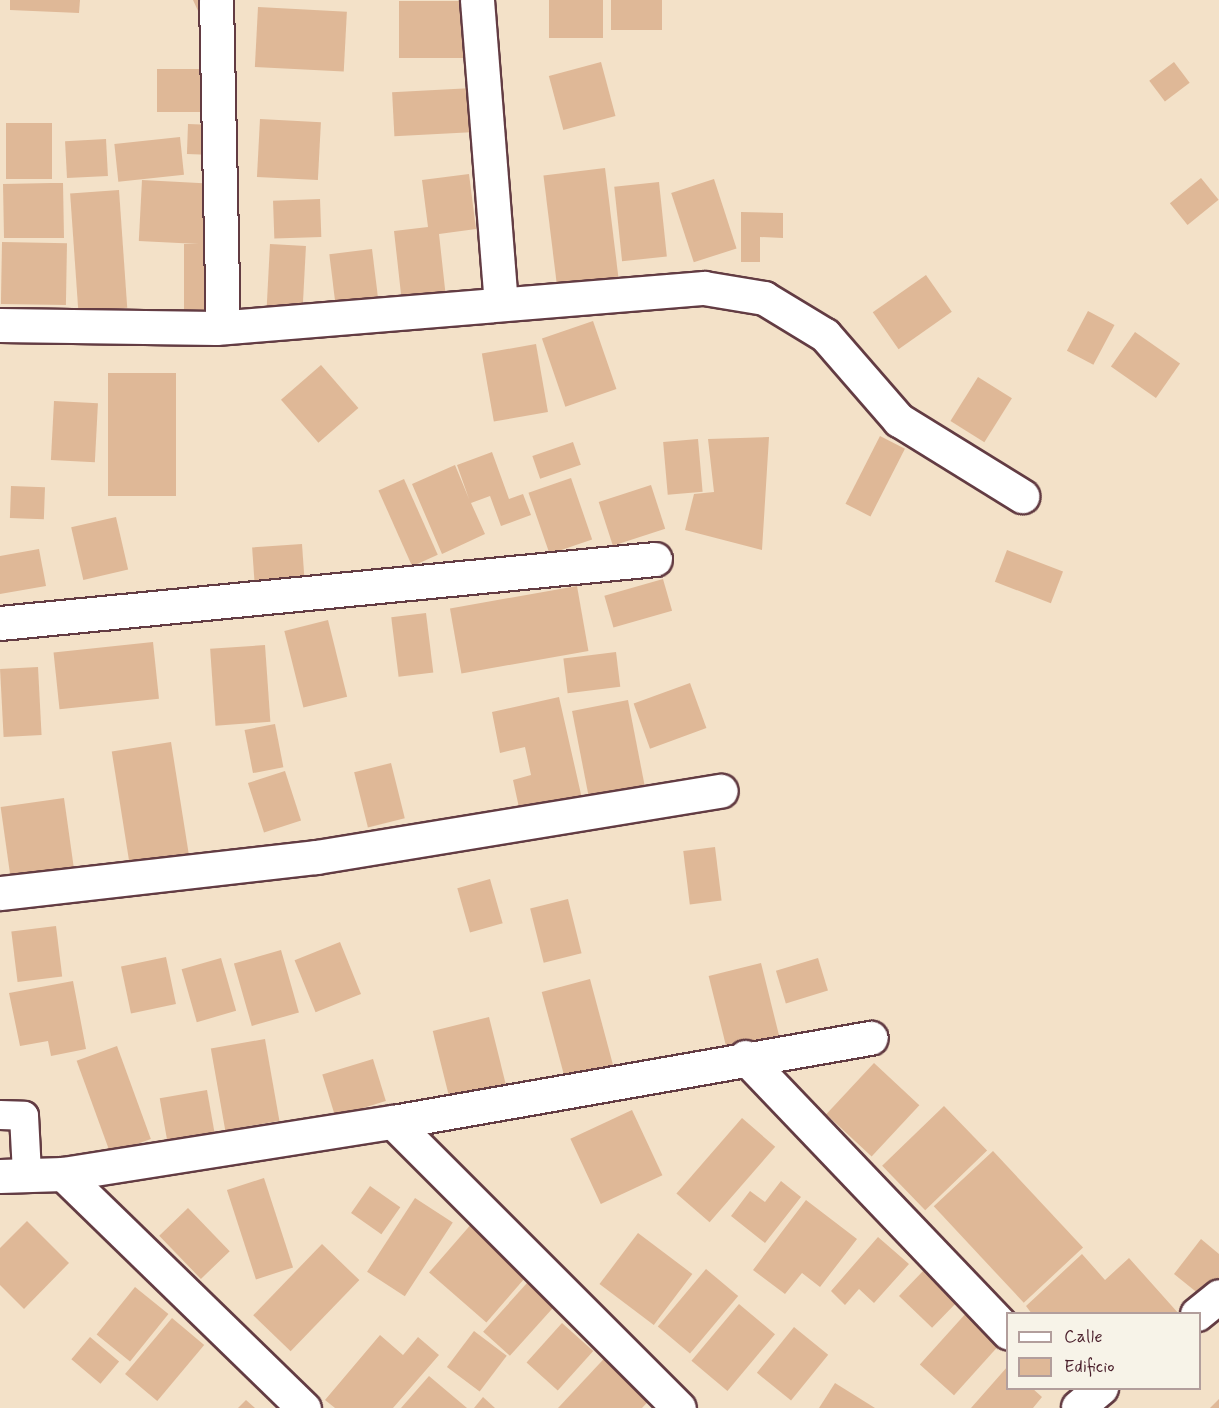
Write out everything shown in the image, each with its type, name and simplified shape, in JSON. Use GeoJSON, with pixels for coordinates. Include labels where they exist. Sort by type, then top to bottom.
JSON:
{"type":"FeatureCollection","features":[{"type":"Feature","properties":{"kind":"street"},"geometry":{"type":"LineString","coordinates":[[216,0],[223,327]]}},
{"type":"Feature","properties":{"kind":"street"},"geometry":{"type":"LineString","coordinates":[[477,0],[501,304]]}},
{"type":"Feature","properties":{"kind":"street"},"geometry":{"type":"LineString","coordinates":[[0,325],[223,327],[704,288],[764,298],[825,335],[899,420],[1022,496]]}},
{"type":"Feature","properties":{"kind":"street"},"geometry":{"type":"LineString","coordinates":[[0,623],[656,559]]}},
{"type":"Feature","properties":{"kind":"street"},"geometry":{"type":"LineString","coordinates":[[0,893],[316,857],[721,791]]}},
{"type":"Feature","properties":{"kind":"street"},"geometry":{"type":"LineString","coordinates":[[13,1175],[63,1174],[393,1122],[745,1057],[871,1038]]}},
{"type":"Feature","properties":{"kind":"street"},"geometry":{"type":"LineString","coordinates":[[745,1057],[1006,1330]]}},
{"type":"Feature","properties":{"kind":"street"},"geometry":{"type":"LineString","coordinates":[[393,1122],[680,1408]]}},
{"type":"Feature","properties":{"kind":"street"},"geometry":{"type":"LineString","coordinates":[[63,1174],[304,1408]]}},
{"type":"Feature","properties":{"kind":"street"},"geometry":{"type":"LineString","coordinates":[[1199,1312],[1219,1296]]}},
{"type":"Feature","properties":{"kind":"lane"},"geometry":{"type":"LineString","coordinates":[[0,1115],[24,1116],[13,1175]]}},
{"type":"Feature","properties":{"kind":"building"},"geometry":{"type":"Polygon","coordinates":[[[10,0],[80,0],[79,13],[10,10],[10,0]]]}},
{"type":"Feature","properties":{"kind":"building"},"geometry":{"type":"Polygon","coordinates":[[[193,0],[226,0],[227,2],[199,13],[193,0]]]}},
{"type":"Feature","properties":{"kind":"building"},"geometry":{"type":"Polygon","coordinates":[[[549,0],[603,0],[603,38],[549,38],[549,0]]]}},
{"type":"Feature","properties":{"kind":"building"},"geometry":{"type":"Polygon","coordinates":[[[611,0],[662,0],[662,30],[611,30],[611,0]]]}},
{"type":"Feature","properties":{"kind":"building"},"geometry":{"type":"Polygon","coordinates":[[[399,1],[468,1],[468,58],[399,58],[399,1]]]}},
{"type":"Feature","properties":{"kind":"building"},"geometry":{"type":"Polygon","coordinates":[[[258,7],[347,12],[344,72],[255,67],[258,7]]]}},
{"type":"Feature","properties":{"kind":"building"},"geometry":{"type":"Polygon","coordinates":[[[601,62],[615,116],[563,130],[549,76],[601,62]]]}},
{"type":"Feature","properties":{"kind":"building"},"geometry":{"type":"Polygon","coordinates":[[[1174,62],[1190,83],[1165,101],[1149,81],[1174,62]]]}},
{"type":"Feature","properties":{"kind":"building"},"geometry":{"type":"Polygon","coordinates":[[[157,69],[223,69],[223,112],[157,112],[157,69]]]}},
{"type":"Feature","properties":{"kind":"building"},"geometry":{"type":"Polygon","coordinates":[[[473,88],[475,132],[394,136],[392,92],[473,88]]]}},
{"type":"Feature","properties":{"kind":"building"},"geometry":{"type":"Polygon","coordinates":[[[260,119],[321,122],[318,180],[257,177],[260,119]]]}},
{"type":"Feature","properties":{"kind":"building"},"geometry":{"type":"Polygon","coordinates":[[[6,123],[52,123],[52,179],[6,179],[6,123]]]}},
{"type":"Feature","properties":{"kind":"building"},"geometry":{"type":"Polygon","coordinates":[[[188,124],[221,125],[220,155],[187,154],[188,124]]]}},
{"type":"Feature","properties":{"kind":"building"},"geometry":{"type":"Polygon","coordinates":[[[180,137],[184,175],[118,182],[114,144],[180,137]]]}},
{"type":"Feature","properties":{"kind":"building"},"geometry":{"type":"Polygon","coordinates":[[[106,139],[108,176],[67,178],[65,141],[106,139]]]}},
{"type":"Feature","properties":{"kind":"building"},"geometry":{"type":"Polygon","coordinates":[[[605,168],[619,280],[557,288],[543,176],[605,168]]]}},
{"type":"Feature","properties":{"kind":"building"},"geometry":{"type":"Polygon","coordinates":[[[469,174],[476,229],[439,234],[446,298],[402,303],[394,231],[428,227],[422,180],[469,174]]]}},
{"type":"Feature","properties":{"kind":"building"},"geometry":{"type":"Polygon","coordinates":[[[1201,178],[1219,200],[1188,225],[1170,203],[1201,178]]]}},
{"type":"Feature","properties":{"kind":"building"},"geometry":{"type":"Polygon","coordinates":[[[714,179],[737,248],[694,262],[671,193],[714,179]]]}},
{"type":"Feature","properties":{"kind":"building"},"geometry":{"type":"Polygon","coordinates":[[[142,180],[227,184],[224,245],[139,241],[142,180]]]}},
{"type":"Feature","properties":{"kind":"building"},"geometry":{"type":"Polygon","coordinates":[[[659,182],[667,257],[622,261],[614,187],[659,182]]]}},
{"type":"Feature","properties":{"kind":"building"},"geometry":{"type":"Polygon","coordinates":[[[63,183],[64,238],[4,238],[3,184],[63,183]]]}},
{"type":"Feature","properties":{"kind":"building"},"geometry":{"type":"Polygon","coordinates":[[[119,190],[127,308],[78,311],[70,193],[119,190]]]}},
{"type":"Feature","properties":{"kind":"building"},"geometry":{"type":"Polygon","coordinates":[[[320,199],[321,237],[274,239],[273,201],[320,199]]]}},
{"type":"Feature","properties":{"kind":"building"},"geometry":{"type":"Polygon","coordinates":[[[741,212],[783,213],[783,238],[760,237],[760,262],[741,262],[741,212]]]}},
{"type":"Feature","properties":{"kind":"building"},"geometry":{"type":"Polygon","coordinates":[[[2,242],[67,243],[66,305],[1,304],[2,242]]]}},
{"type":"Feature","properties":{"kind":"building"},"geometry":{"type":"Polygon","coordinates":[[[184,244],[230,244],[230,312],[184,312],[184,244]]]}},
{"type":"Feature","properties":{"kind":"building"},"geometry":{"type":"Polygon","coordinates":[[[270,244],[306,246],[302,316],[266,314],[270,244]]]}},
{"type":"Feature","properties":{"kind":"building"},"geometry":{"type":"Polygon","coordinates":[[[372,249],[379,304],[336,309],[329,254],[372,249]]]}},
{"type":"Feature","properties":{"kind":"building"},"geometry":{"type":"Polygon","coordinates":[[[926,275],[952,312],[899,349],[873,312],[926,275]]]}},
{"type":"Feature","properties":{"kind":"building"},"geometry":{"type":"Polygon","coordinates":[[[1088,311],[1114,325],[1093,365],[1067,351],[1088,311]]]}},
{"type":"Feature","properties":{"kind":"building"},"geometry":{"type":"Polygon","coordinates":[[[593,321],[616,389],[565,407],[542,339],[593,321]]]}},
{"type":"Feature","properties":{"kind":"building"},"geometry":{"type":"Polygon","coordinates":[[[1135,332],[1180,364],[1156,398],[1111,366],[1135,332]]]}},
{"type":"Feature","properties":{"kind":"building"},"geometry":{"type":"Polygon","coordinates":[[[536,344],[548,412],[494,422],[482,354],[536,344]]]}},
{"type":"Feature","properties":{"kind":"building"},"geometry":{"type":"Polygon","coordinates":[[[321,365],[358,408],[318,443],[281,400],[321,365]]]}},
{"type":"Feature","properties":{"kind":"building"},"geometry":{"type":"Polygon","coordinates":[[[108,373],[176,373],[176,496],[108,496],[108,373]]]}},
{"type":"Feature","properties":{"kind":"building"},"geometry":{"type":"Polygon","coordinates":[[[978,377],[1012,398],[984,442],[950,421],[978,377]]]}},
{"type":"Feature","properties":{"kind":"building"},"geometry":{"type":"Polygon","coordinates":[[[54,401],[98,403],[95,462],[51,460],[54,401]]]}},
{"type":"Feature","properties":{"kind":"building"},"geometry":{"type":"Polygon","coordinates":[[[880,436],[905,449],[870,516],[845,504],[880,436]]]}},
{"type":"Feature","properties":{"kind":"building"},"geometry":{"type":"Polygon","coordinates":[[[769,437],[762,550],[685,530],[694,494],[714,492],[708,439],[769,437]]]}},
{"type":"Feature","properties":{"kind":"building"},"geometry":{"type":"Polygon","coordinates":[[[698,439],[703,492],[668,495],[663,442],[698,439]]]}},
{"type":"Feature","properties":{"kind":"building"},"geometry":{"type":"Polygon","coordinates":[[[573,442],[581,465],[540,479],[532,456],[573,442]]]}},
{"type":"Feature","properties":{"kind":"building"},"geometry":{"type":"Polygon","coordinates":[[[492,452],[509,499],[523,494],[531,515],[501,526],[490,496],[471,503],[485,534],[442,554],[412,484],[455,465],[469,499],[457,465],[492,452]]]}},
{"type":"Feature","properties":{"kind":"building"},"geometry":{"type":"Polygon","coordinates":[[[571,478],[592,539],[550,554],[528,493],[571,478]]]}},
{"type":"Feature","properties":{"kind":"building"},"geometry":{"type":"Polygon","coordinates":[[[404,479],[438,555],[412,566],[378,490],[404,479]]]}},
{"type":"Feature","properties":{"kind":"building"},"geometry":{"type":"Polygon","coordinates":[[[651,485],[665,529],[613,546],[599,502],[651,485]]]}},
{"type":"Feature","properties":{"kind":"building"},"geometry":{"type":"Polygon","coordinates":[[[11,486],[45,487],[44,519],[10,518],[11,486]]]}},
{"type":"Feature","properties":{"kind":"building"},"geometry":{"type":"Polygon","coordinates":[[[116,517],[128,570],[83,580],[71,527],[116,517]]]}},
{"type":"Feature","properties":{"kind":"building"},"geometry":{"type":"Polygon","coordinates":[[[302,544],[305,583],[255,586],[252,547],[302,544]]]}},
{"type":"Feature","properties":{"kind":"building"},"geometry":{"type":"Polygon","coordinates":[[[39,549],[46,586],[0,594],[0,556],[39,549]]]}},
{"type":"Feature","properties":{"kind":"building"},"geometry":{"type":"Polygon","coordinates":[[[1007,550],[1063,572],[1051,603],[995,582],[1007,550]]]}},
{"type":"Feature","properties":{"kind":"building"},"geometry":{"type":"Polygon","coordinates":[[[663,579],[672,611],[613,628],[604,596],[663,579]]]}},
{"type":"Feature","properties":{"kind":"building"},"geometry":{"type":"Polygon","coordinates":[[[577,586],[588,651],[461,673],[450,608],[577,586]]]}},
{"type":"Feature","properties":{"kind":"building"},"geometry":{"type":"Polygon","coordinates":[[[426,613],[433,673],[399,677],[391,617],[426,613]]]}},
{"type":"Feature","properties":{"kind":"building"},"geometry":{"type":"Polygon","coordinates":[[[328,620],[347,697],[303,708],[284,631],[328,620]]]}},
{"type":"Feature","properties":{"kind":"building"},"geometry":{"type":"Polygon","coordinates":[[[153,642],[159,699],[60,709],[54,652],[153,642]]]}},
{"type":"Feature","properties":{"kind":"building"},"geometry":{"type":"Polygon","coordinates":[[[265,645],[270,722],[216,726],[210,649],[265,645]]]}},
{"type":"Feature","properties":{"kind":"building"},"geometry":{"type":"Polygon","coordinates":[[[616,652],[620,687],[568,693],[563,658],[616,652]]]}},
{"type":"Feature","properties":{"kind":"building"},"geometry":{"type":"Polygon","coordinates":[[[38,667],[42,735],[4,737],[0,669],[38,667]]]}},
{"type":"Feature","properties":{"kind":"building"},"geometry":{"type":"Polygon","coordinates":[[[690,683],[706,728],[650,749],[634,704],[690,683]]]}},
{"type":"Feature","properties":{"kind":"building"},"geometry":{"type":"Polygon","coordinates":[[[559,697],[585,812],[523,826],[513,780],[531,775],[525,747],[500,753],[492,712],[559,697]]]}},
{"type":"Feature","properties":{"kind":"building"},"geometry":{"type":"Polygon","coordinates":[[[628,700],[648,801],[592,812],[572,711],[628,700]]]}},
{"type":"Feature","properties":{"kind":"building"},"geometry":{"type":"Polygon","coordinates":[[[275,724],[283,767],[253,773],[245,730],[275,724]]]}},
{"type":"Feature","properties":{"kind":"building"},"geometry":{"type":"Polygon","coordinates":[[[171,742],[189,854],[129,863],[112,751],[171,742]]]}},
{"type":"Feature","properties":{"kind":"building"},"geometry":{"type":"Polygon","coordinates":[[[391,763],[405,818],[368,827],[354,772],[391,763]]]}},
{"type":"Feature","properties":{"kind":"building"},"geometry":{"type":"Polygon","coordinates":[[[285,771],[301,820],[264,833],[248,783],[285,771]]]}},
{"type":"Feature","properties":{"kind":"building"},"geometry":{"type":"Polygon","coordinates":[[[64,798],[74,869],[11,878],[1,807],[64,798]]]}},
{"type":"Feature","properties":{"kind":"building"},"geometry":{"type":"Polygon","coordinates":[[[715,847],[722,901],[690,904],[683,851],[715,847]]]}},
{"type":"Feature","properties":{"kind":"building"},"geometry":{"type":"Polygon","coordinates":[[[490,879],[503,923],[470,933],[457,888],[490,879]]]}},
{"type":"Feature","properties":{"kind":"building"},"geometry":{"type":"Polygon","coordinates":[[[568,899],[582,953],[544,963],[530,908],[568,899]]]}},
{"type":"Feature","properties":{"kind":"building"},"geometry":{"type":"Polygon","coordinates":[[[56,926],[62,977],[18,982],[11,931],[56,926]]]}},
{"type":"Feature","properties":{"kind":"building"},"geometry":{"type":"Polygon","coordinates":[[[340,942],[361,994],[316,1012],[295,960],[340,942]]]}},
{"type":"Feature","properties":{"kind":"building"},"geometry":{"type":"Polygon","coordinates":[[[281,950],[299,1012],[252,1026],[234,964],[281,950]]]}},
{"type":"Feature","properties":{"kind":"building"},"geometry":{"type":"Polygon","coordinates":[[[166,957],[176,1004],[131,1014],[121,967],[166,957]]]}},
{"type":"Feature","properties":{"kind":"building"},"geometry":{"type":"Polygon","coordinates":[[[221,958],[236,1011],[197,1022],[182,969],[221,958]]]}},
{"type":"Feature","properties":{"kind":"building"},"geometry":{"type":"Polygon","coordinates":[[[818,958],[828,991],[786,1003],[776,971],[818,958]]]}},
{"type":"Feature","properties":{"kind":"building"},"geometry":{"type":"Polygon","coordinates":[[[761,963],[781,1042],[728,1055],[709,976],[761,963]]]}},
{"type":"Feature","properties":{"kind":"building"},"geometry":{"type":"Polygon","coordinates":[[[590,979],[613,1066],[565,1079],[542,992],[590,979]]]}},
{"type":"Feature","properties":{"kind":"building"},"geometry":{"type":"Polygon","coordinates":[[[73,981],[86,1049],[51,1056],[48,1041],[20,1046],[9,993],[73,981]]]}},
{"type":"Feature","properties":{"kind":"building"},"geometry":{"type":"Polygon","coordinates":[[[489,1017],[507,1090],[451,1104],[433,1031],[489,1017]]]}},
{"type":"Feature","properties":{"kind":"building"},"geometry":{"type":"Polygon","coordinates":[[[265,1039],[279,1121],[225,1130],[211,1049],[265,1039]]]}},
{"type":"Feature","properties":{"kind":"building"},"geometry":{"type":"Polygon","coordinates":[[[117,1046],[151,1139],[110,1154],[77,1061],[117,1046]]]}},
{"type":"Feature","properties":{"kind":"building"},"geometry":{"type":"Polygon","coordinates":[[[373,1059],[386,1101],[335,1117],[322,1074],[373,1059]]]}},
{"type":"Feature","properties":{"kind":"building"},"geometry":{"type":"Polygon","coordinates":[[[874,1063],[919,1105],[872,1156],[826,1114],[874,1063]]]}},
{"type":"Feature","properties":{"kind":"building"},"geometry":{"type":"Polygon","coordinates":[[[207,1090],[215,1136],[168,1145],[160,1098],[207,1090]]]}},
{"type":"Feature","properties":{"kind":"building"},"geometry":{"type":"Polygon","coordinates":[[[944,1106],[987,1151],[925,1210],[882,1166],[944,1106]]]}},
{"type":"Feature","properties":{"kind":"building"},"geometry":{"type":"Polygon","coordinates":[[[632,1110],[662,1175],[601,1204],[570,1139],[632,1110]]]}},
{"type":"Feature","properties":{"kind":"building"},"geometry":{"type":"Polygon","coordinates":[[[742,1118],[775,1147],[710,1222],[676,1193],[742,1118]]]}},
{"type":"Feature","properties":{"kind":"building"},"geometry":{"type":"Polygon","coordinates":[[[993,1151],[1083,1248],[1024,1303],[934,1206],[993,1151]]]}},
{"type":"Feature","properties":{"kind":"building"},"geometry":{"type":"Polygon","coordinates":[[[264,1178],[293,1267],[256,1279],[227,1190],[264,1178]]]}},
{"type":"Feature","properties":{"kind":"building"},"geometry":{"type":"Polygon","coordinates":[[[781,1181],[801,1197],[765,1243],[731,1216],[750,1191],[765,1202],[781,1181]]]}},
{"type":"Feature","properties":{"kind":"building"},"geometry":{"type":"Polygon","coordinates":[[[370,1186],[400,1207],[381,1234],[351,1213],[370,1186]]]}},
{"type":"Feature","properties":{"kind":"building"},"geometry":{"type":"Polygon","coordinates":[[[415,1198],[453,1223],[405,1296],[367,1272],[415,1198]]]}},
{"type":"Feature","properties":{"kind":"building"},"geometry":{"type":"Polygon","coordinates":[[[806,1200],[857,1239],[820,1287],[802,1273],[785,1294],[753,1270],[806,1200]]]}},
{"type":"Feature","properties":{"kind":"building"},"geometry":{"type":"Polygon","coordinates":[[[188,1208],[230,1251],[201,1279],[159,1236],[188,1208]]]}},
{"type":"Feature","properties":{"kind":"building"},"geometry":{"type":"Polygon","coordinates":[[[27,1221],[69,1263],[24,1309],[0,1285],[0,1248],[27,1221]]]}},
{"type":"Feature","properties":{"kind":"building"},"geometry":{"type":"Polygon","coordinates":[[[473,1222],[530,1272],[486,1322],[429,1273],[473,1222]]]}},
{"type":"Feature","properties":{"kind":"building"},"geometry":{"type":"Polygon","coordinates":[[[638,1233],[692,1274],[654,1325],[599,1284],[638,1233]]]}},
{"type":"Feature","properties":{"kind":"building"},"geometry":{"type":"Polygon","coordinates":[[[878,1237],[909,1264],[874,1303],[859,1289],[845,1305],[831,1291],[878,1237]]]}},
{"type":"Feature","properties":{"kind":"building"},"geometry":{"type":"Polygon","coordinates":[[[1201,1239],[1219,1254],[1219,1291],[1210,1303],[1174,1274],[1201,1239]]]}},
{"type":"Feature","properties":{"kind":"building"},"geometry":{"type":"Polygon","coordinates":[[[322,1244],[359,1280],[291,1351],[253,1315],[322,1244]]]}},
{"type":"Feature","properties":{"kind":"building"},"geometry":{"type":"Polygon","coordinates":[[[1082,1254],[1105,1280],[1129,1258],[1177,1312],[1030,1312],[1026,1306],[1082,1254]]]}},
{"type":"Feature","properties":{"kind":"building"},"geometry":{"type":"Polygon","coordinates":[[[706,1269],[738,1296],[690,1353],[658,1326],[706,1269]]]}},
{"type":"Feature","properties":{"kind":"building"},"geometry":{"type":"Polygon","coordinates":[[[924,1270],[957,1302],[932,1328],[899,1296],[924,1270]]]}},
{"type":"Feature","properties":{"kind":"building"},"geometry":{"type":"Polygon","coordinates":[[[536,1273],[563,1297],[510,1356],[483,1332],[536,1273]]]}},
{"type":"Feature","properties":{"kind":"building"},"geometry":{"type":"Polygon","coordinates":[[[135,1287],[168,1314],[130,1361],[97,1334],[135,1287]]]}},
{"type":"Feature","properties":{"kind":"building"},"geometry":{"type":"Polygon","coordinates":[[[739,1304],[775,1334],[727,1391],[691,1361],[739,1304]]]}},
{"type":"Feature","properties":{"kind":"building"},"geometry":{"type":"Polygon","coordinates":[[[968,1311],[1002,1342],[954,1395],[920,1365],[968,1311]]]}},
{"type":"Feature","properties":{"kind":"building"},"geometry":{"type":"Polygon","coordinates":[[[172,1318],[204,1345],[157,1401],[125,1374],[172,1318]]]}},
{"type":"Feature","properties":{"kind":"building"},"geometry":{"type":"Polygon","coordinates":[[[562,1323],[593,1351],[558,1390],[527,1362],[562,1323]]]}},
{"type":"Feature","properties":{"kind":"building"},"geometry":{"type":"Polygon","coordinates":[[[794,1327],[828,1355],[791,1401],[757,1373],[794,1327]]]}},
{"type":"Feature","properties":{"kind":"building"},"geometry":{"type":"Polygon","coordinates":[[[474,1331],[507,1356],[480,1392],[447,1367],[474,1331]]]}},
{"type":"Feature","properties":{"kind":"building"},"geometry":{"type":"Polygon","coordinates":[[[380,1335],[403,1355],[418,1337],[439,1355],[393,1408],[335,1408],[325,1400],[380,1335]]]}},
{"type":"Feature","properties":{"kind":"building"},"geometry":{"type":"Polygon","coordinates":[[[90,1337],[119,1361],[100,1384],[71,1359],[90,1337]]]}},
{"type":"Feature","properties":{"kind":"building"},"geometry":{"type":"Polygon","coordinates":[[[614,1348],[659,1390],[642,1408],[558,1408],[614,1348]]]}},
{"type":"Feature","properties":{"kind":"building"},"geometry":{"type":"Polygon","coordinates":[[[1006,1368],[1006,1390],[1034,1390],[1042,1397],[1033,1408],[971,1408],[1006,1368]]]}},
{"type":"Feature","properties":{"kind":"building"},"geometry":{"type":"Polygon","coordinates":[[[429,1376],[467,1408],[401,1408],[429,1376]]]}},
{"type":"Feature","properties":{"kind":"building"},"geometry":{"type":"Polygon","coordinates":[[[835,1383],[875,1408],[819,1408],[835,1383]]]}},
{"type":"Feature","properties":{"kind":"building"},"geometry":{"type":"Polygon","coordinates":[[[483,1397],[495,1408],[474,1408],[483,1397]]]}},
{"type":"Feature","properties":{"kind":"building"},"geometry":{"type":"Polygon","coordinates":[[[1219,1399],[1219,1408],[1210,1408],[1219,1399]]]}},
{"type":"Feature","properties":{"kind":"building"},"geometry":{"type":"Polygon","coordinates":[[[246,1400],[255,1408],[238,1408],[246,1400]]]}}]}
